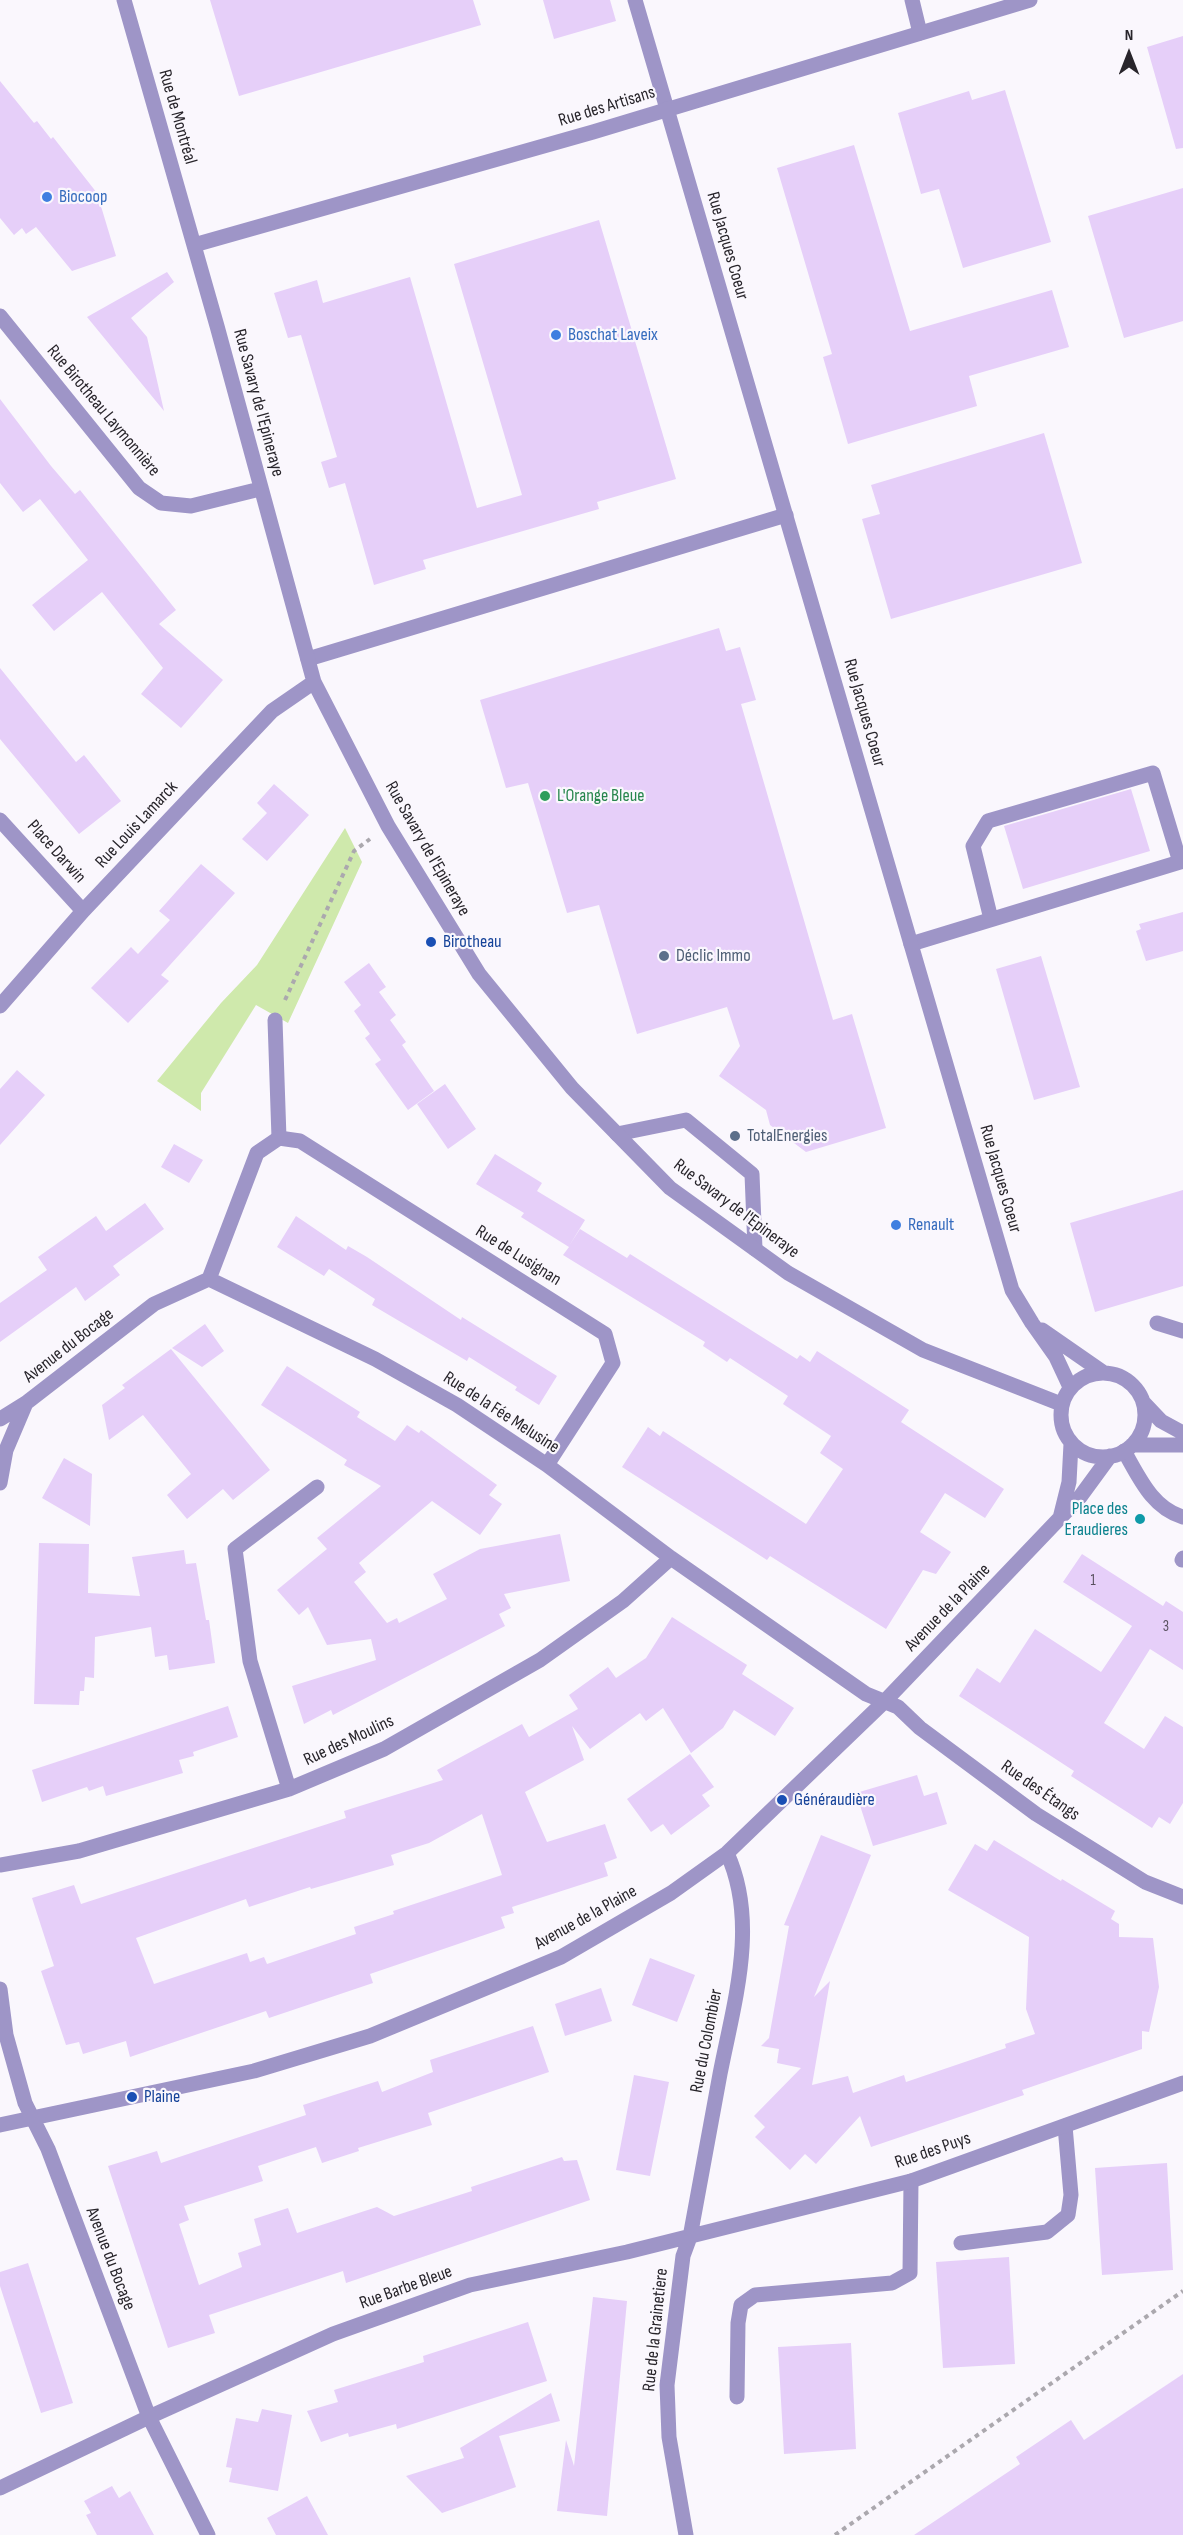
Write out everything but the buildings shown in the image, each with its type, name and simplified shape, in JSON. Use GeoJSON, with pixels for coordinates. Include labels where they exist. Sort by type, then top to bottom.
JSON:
{"type":"FeatureCollection","features":[{"type":"Feature","properties":{"kind":"street","name":"Rue de Montréal"},"geometry":{"type":"LineString","coordinates":[[124,0],[194,245]]}},
{"type":"Feature","properties":{"kind":"street","name":"Rue Jacques Coeur"},"geometry":{"type":"LineString","coordinates":[[635,0],[1012,1290],[1056,1357],[1070,1387]]}},
{"type":"Feature","properties":{"kind":"street"},"geometry":{"type":"LineString","coordinates":[[912,0],[920,33]]}},
{"type":"Feature","properties":{"kind":"street","name":"Rue des Artisans"},"geometry":{"type":"LineString","coordinates":[[194,245],[667,109],[1030,0]]}},
{"type":"Feature","properties":{"kind":"street","name":"Rue Savary de l'Epineraye"},"geometry":{"type":"LineString","coordinates":[[194,245],[314,682],[388,826],[479,974],[572,1088],[670,1188],[788,1273],[923,1350],[1061,1404]]}},
{"type":"Feature","properties":{"kind":"street","name":"Rue Birotheau Laymonnière"},"geometry":{"type":"LineString","coordinates":[[0,316],[139,488],[161,503],[191,506],[260,489]]}},
{"type":"Feature","properties":{"kind":"street"},"geometry":{"type":"LineString","coordinates":[[308,659],[786,515]]}},
{"type":"Feature","properties":{"kind":"street","name":"Rue Louis Lamarck"},"geometry":{"type":"LineString","coordinates":[[0,1006],[83,911],[272,711],[314,682]]}},
{"type":"Feature","properties":{"kind":"street"},"geometry":{"type":"LineString","coordinates":[[911,944],[1180,862],[1153,773],[988,821],[973,846],[992,919]]}},
{"type":"Feature","properties":{"kind":"street","name":"Place Darwin"},"geometry":{"type":"LineString","coordinates":[[0,820],[83,911]]}},
{"type":"Feature","properties":{"kind":"street"},"geometry":{"type":"LineString","coordinates":[[209,1279],[257,1153],[279,1138],[275,1020]]}},
{"type":"Feature","properties":{"kind":"street"},"geometry":{"type":"LineString","coordinates":[[617,1134],[686,1120],[752,1174],[755,1249]]}},
{"type":"Feature","properties":{"kind":"street","name":"Rue de Lusignan"},"geometry":{"type":"LineString","coordinates":[[279,1138],[300,1141],[605,1334],[613,1363],[547,1466]]}},
{"type":"Feature","properties":{"kind":"street","name":"Avenue du Bocage"},"geometry":{"type":"LineString","coordinates":[[0,1483],[6,1450],[27,1403],[154,1304],[209,1279]]}},
{"type":"Feature","properties":{"kind":"street","name":"Rue de la Fée Melusine"},"geometry":{"type":"LineString","coordinates":[[209,1279],[375,1359],[457,1406],[547,1466],[671,1558],[866,1694],[885,1701]]}},
{"type":"Feature","properties":{"kind":"street","name":"Rue Jacques Coeur"},"geometry":{"type":"LineString","coordinates":[[1032,1323],[1104,1373]]}},
{"type":"Feature","properties":{"kind":"street"},"geometry":{"type":"LineString","coordinates":[[1157,1323],[1183,1331]]}},
{"type":"Feature","properties":{"kind":"street"},"geometry":{"type":"LineString","coordinates":[[1183,1433],[1161,1421],[1143,1402],[1137,1390],[1117,1375],[1091,1374],[1070,1387],[1061,1404],[1060,1419],[1064,1432],[1071,1444],[1082,1452],[1096,1456],[1183,1445]]}},
{"type":"Feature","properties":{"kind":"street"},"geometry":{"type":"LineString","coordinates":[[1122,1451],[1144,1425],[1143,1402]]}},
{"type":"Feature","properties":{"kind":"street"},"geometry":{"type":"LineString","coordinates":[[0,1419],[27,1403]]}},
{"type":"Feature","properties":{"kind":"street","name":"Avenue de la Plaine"},"geometry":{"type":"LineString","coordinates":[[1060,1518],[1069,1482],[1071,1444]]}},
{"type":"Feature","properties":{"kind":"street"},"geometry":{"type":"LineString","coordinates":[[1122,1451],[1155,1501],[1163,1508],[1183,1517]]}},
{"type":"Feature","properties":{"kind":"street","name":"Avenue de la Plaine"},"geometry":{"type":"LineString","coordinates":[[0,2125],[254,2071],[370,2036],[561,1957],[671,1893],[726,1853],[885,1701],[1122,1451]]}},
{"type":"Feature","properties":{"kind":"street"},"geometry":{"type":"LineString","coordinates":[[289,1789],[250,1661],[235,1549],[317,1487]]}},
{"type":"Feature","properties":{"kind":"street","name":"Rue des Moulins"},"geometry":{"type":"LineString","coordinates":[[0,1864],[79,1851],[289,1789],[384,1749],[540,1660],[623,1601],[671,1558]]}},
{"type":"Feature","properties":{"kind":"street","name":"Rue des Étangs"},"geometry":{"type":"LineString","coordinates":[[885,1701],[898,1707],[920,1728],[1036,1814],[1145,1882],[1183,1897]]}},
{"type":"Feature","properties":{"kind":"street","name":"Rue du Colombier"},"geometry":{"type":"LineString","coordinates":[[690,2236],[742,1955],[741,1905],[734,1868],[726,1853]]}},
{"type":"Feature","properties":{"kind":"street","name":"Avenue du Bocage"},"geometry":{"type":"LineString","coordinates":[[0,1989],[6,2035],[25,2103],[48,2149],[149,2416],[208,2535]]}},
{"type":"Feature","properties":{"kind":"street","name":"Rue des Puys"},"geometry":{"type":"LineString","coordinates":[[690,2236],[911,2181],[1183,2083]]}},
{"type":"Feature","properties":{"kind":"street"},"geometry":{"type":"LineString","coordinates":[[961,2243],[1047,2232],[1068,2215],[1071,2195],[1065,2126]]}},
{"type":"Feature","properties":{"kind":"street"},"geometry":{"type":"LineString","coordinates":[[737,2397],[738,2323],[741,2305],[755,2295],[892,2283],[910,2273],[911,2181]]}},
{"type":"Feature","properties":{"kind":"street","name":"Rue Barbe Bleue"},"geometry":{"type":"LineString","coordinates":[[0,2488],[149,2416],[333,2334],[470,2285],[690,2236]]}},
{"type":"Feature","properties":{"kind":"street","name":"Rue de la Grainetiere"},"geometry":{"type":"LineString","coordinates":[[686,2535],[669,2437],[667,2385],[683,2256],[690,2236]]}},
{"type":"Feature","properties":{"kind":"path"},"geometry":{"type":"LineString","coordinates":[[275,1020],[354,851],[388,826]]}},
{"type":"Feature","properties":{"kind":"path"},"geometry":{"type":"LineString","coordinates":[[835,2535],[1183,2291]]}},
{"type":"Feature","properties":{"kind":"green space"},"geometry":{"type":"Polygon","coordinates":[[[345,828],[362,862],[288,1023],[256,1005],[201,1093],[201,1111],[157,1081],[221,1003],[257,965],[345,828]]]}},
{"type":"Feature","properties":{"kind":"place","name":"Biocoop"},"geometry":{"type":"Point","coordinates":[47,197]}},
{"type":"Feature","properties":{"kind":"place","name":"Boschat Laveix"},"geometry":{"type":"Point","coordinates":[556,335]}},
{"type":"Feature","properties":{"kind":"place","name":"L'Orange Bleue"},"geometry":{"type":"Point","coordinates":[545,796]}},
{"type":"Feature","properties":{"kind":"place","name":"Birotheau"},"geometry":{"type":"Point","coordinates":[431,942]}},
{"type":"Feature","properties":{"kind":"place","name":"Déclic Immo"},"geometry":{"type":"Point","coordinates":[664,956]}},
{"type":"Feature","properties":{"kind":"place","name":"TotalEnergies"},"geometry":{"type":"Point","coordinates":[735,1136]}},
{"type":"Feature","properties":{"kind":"place","name":"Renault"},"geometry":{"type":"Point","coordinates":[896,1225]}},
{"type":"Feature","properties":{"kind":"place","name":"Place des Eraudieres"},"geometry":{"type":"Point","coordinates":[1140,1519]}},
{"type":"Feature","properties":{"kind":"place","name":"Généraudière"},"geometry":{"type":"Point","coordinates":[782,1800]}},
{"type":"Feature","properties":{"kind":"place","name":"Plaine"},"geometry":{"type":"Point","coordinates":[132,2097]}}]}
